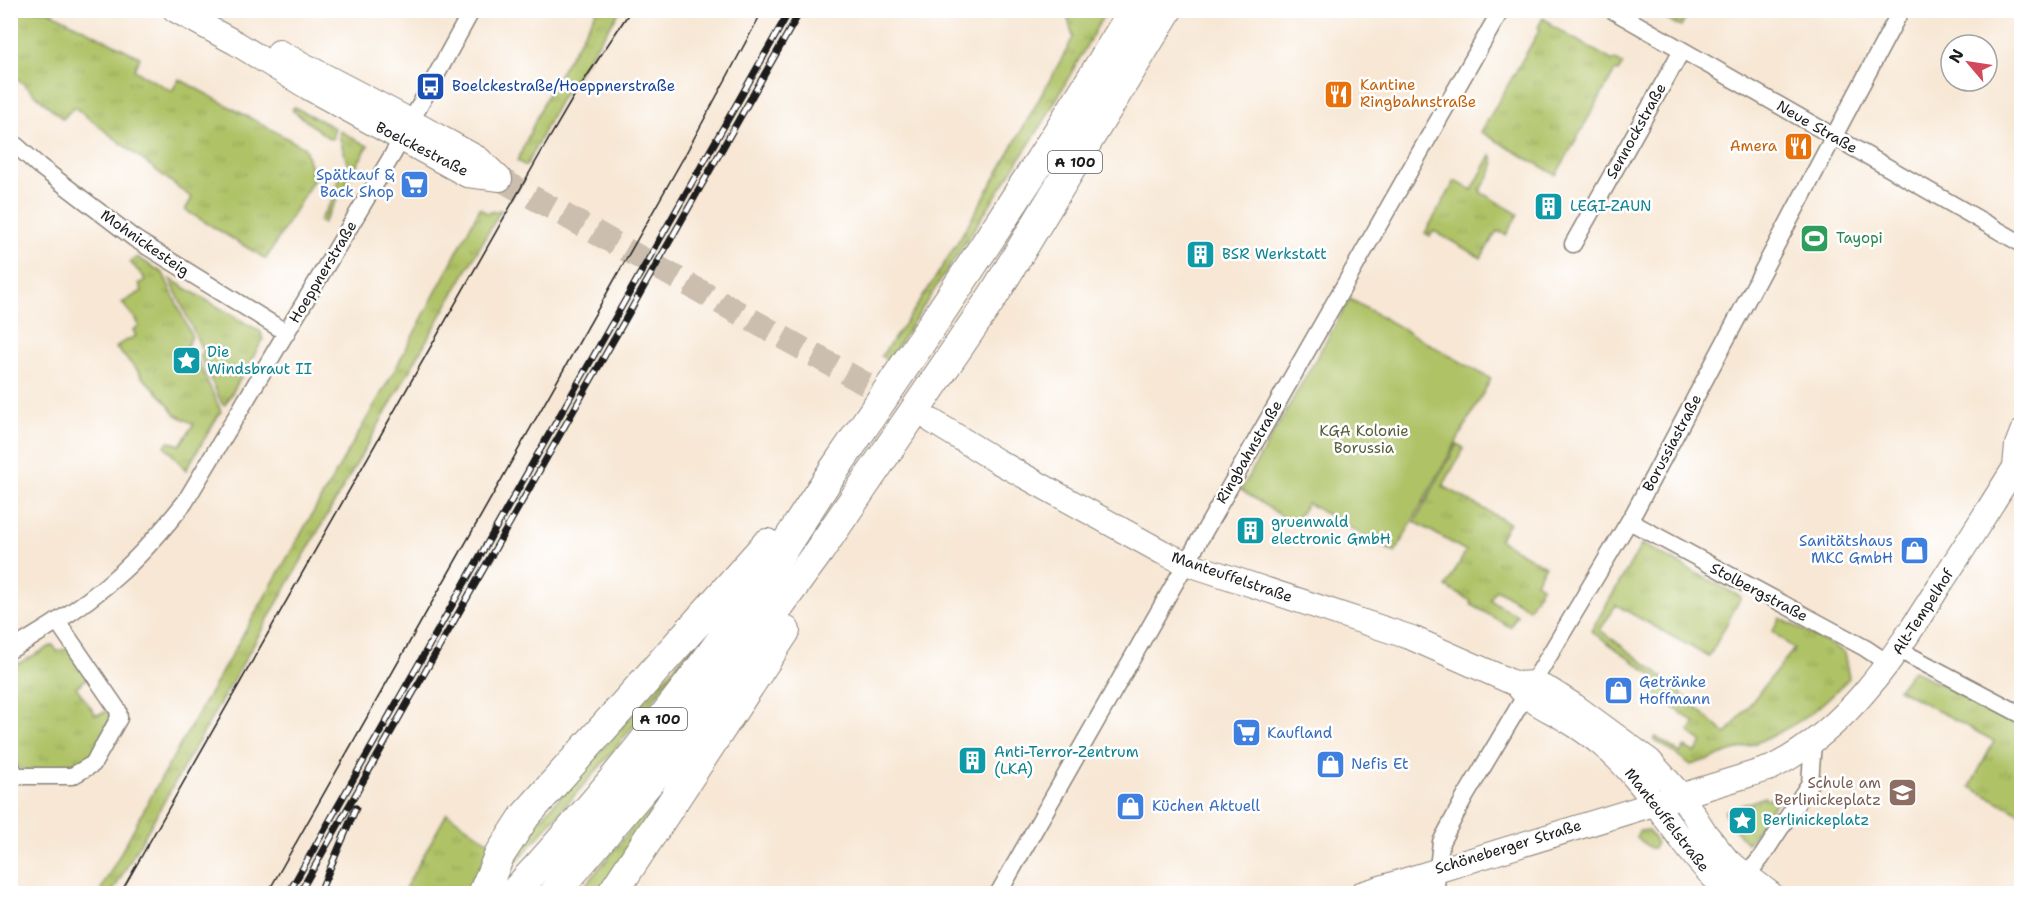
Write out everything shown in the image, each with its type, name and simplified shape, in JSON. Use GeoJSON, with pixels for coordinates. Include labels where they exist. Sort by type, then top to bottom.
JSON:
{"type":"FeatureCollection","features":[{"type":"Feature","properties":{"kind":"highway"},"geometry":{"type":"LineString","coordinates":[[1066,121],[1066,91],[1109,10]]}},
{"type":"Feature","properties":{"kind":"highway","name":"A 100"},"geometry":{"type":"LineString","coordinates":[[513,894],[571,829],[708,658],[932,326],[1066,121],[1159,15]]}},
{"type":"Feature","properties":{"kind":"highway","name":"A 100"},"geometry":{"type":"LineString","coordinates":[[554,894],[657,771],[819,551],[993,297],[1159,15]]}},
{"type":"Feature","properties":{"kind":"highway"},"geometry":{"type":"LineString","coordinates":[[483,894],[499,856],[525,816],[765,545],[792,533]]}},
{"type":"Feature","properties":{"kind":"highway"},"geometry":{"type":"LineString","coordinates":[[612,894],[814,588],[819,551]]}},
{"type":"Feature","properties":{"kind":"main road","name":"Boelckestraße"},"geometry":{"type":"LineString","coordinates":[[175,10],[236,43],[309,88],[406,130]]}},
{"type":"Feature","properties":{"kind":"main road","name":"Boelckestraße"},"geometry":{"type":"LineString","coordinates":[[202,10],[327,78],[406,130]]}},
{"type":"Feature","properties":{"kind":"main road","name":"Manteuffelstraße"},"geometry":{"type":"LineString","coordinates":[[932,421],[1059,495],[1186,563],[1412,638],[1525,688],[1603,745],[1636,776],[1702,866],[1771,894]]}},
{"type":"Feature","properties":{"kind":"main road","name":"Alt-Tempelhof"},"geometry":{"type":"LineString","coordinates":[[1681,795],[1770,768],[1793,757],[1853,706],[1894,657],[2016,475],[2018,445],[2022,432]]}},
{"type":"Feature","properties":{"kind":"main road","name":"Manteuffelstraße"},"geometry":{"type":"LineString","coordinates":[[1525,688],[1550,690],[1637,751],[1668,779],[1728,861],[1740,883]]}},
{"type":"Feature","properties":{"kind":"main road","name":"Schöneberger Straße"},"geometry":{"type":"LineString","coordinates":[[1361,894],[1681,795]]}},
{"type":"Feature","properties":{"kind":"street","name":"Hoeppnerstraße"},"geometry":{"type":"LineString","coordinates":[[10,650],[88,601],[136,561],[166,526],[202,476],[287,333],[406,130],[472,10]]}},
{"type":"Feature","properties":{"kind":"street","name":"Ringbahnstraße"},"geometry":{"type":"LineString","coordinates":[[998,894],[1501,10]]}},
{"type":"Feature","properties":{"kind":"street","name":"Neue Straße"},"geometry":{"type":"LineString","coordinates":[[1612,10],[2022,244]]}},
{"type":"Feature","properties":{"kind":"street","name":"Borussiastraße"},"geometry":{"type":"LineString","coordinates":[[1435,894],[1441,842],[1464,796],[1525,688],[1629,521],[1901,10]]}},
{"type":"Feature","properties":{"kind":"street","name":"Sennockstraße"},"geometry":{"type":"LineString","coordinates":[[1573,244],[1682,50]]}},
{"type":"Feature","properties":{"kind":"street","name":"Mohnickesteig"},"geometry":{"type":"LineString","coordinates":[[10,141],[135,239],[287,333]]}},
{"type":"Feature","properties":{"kind":"street","name":"Stolbergstraße"},"geometry":{"type":"LineString","coordinates":[[1629,521],[1865,648],[1894,657],[2022,715]]}},
{"type":"Feature","properties":{"kind":"street"},"geometry":{"type":"LineString","coordinates":[[10,764],[15,774],[19,776],[72,776],[93,764],[119,718],[118,710],[57,621]]}},
{"type":"Feature","properties":{"kind":"street"},"geometry":{"type":"LineString","coordinates":[[1740,883],[1810,783],[1813,742]]}},
{"type":"Feature","properties":{"kind":"green space"},"geometry":{"type":"Polygon","coordinates":[[[23,10],[48,11],[140,57],[134,70],[172,91],[179,79],[305,148],[314,179],[266,259],[185,210],[192,198],[74,107],[63,119],[11,73],[11,28],[23,10]]]}},
{"type":"Feature","properties":{"kind":"green space"},"geometry":{"type":"Polygon","coordinates":[[[1690,10],[1681,27],[1651,11],[1690,10]]]}},
{"type":"Feature","properties":{"kind":"green space"},"geometry":{"type":"Polygon","coordinates":[[[597,11],[620,11],[560,100],[526,166],[517,161],[547,95],[597,11]]]}},
{"type":"Feature","properties":{"kind":"green space"},"geometry":{"type":"Polygon","coordinates":[[[1066,11],[1106,11],[1043,123],[888,361],[881,356],[955,246],[1066,51],[1073,37],[1066,11]]]}},
{"type":"Feature","properties":{"kind":"green space"},"geometry":{"type":"Polygon","coordinates":[[[1543,18],[1551,23],[1550,25],[1613,61],[1614,59],[1623,64],[1618,72],[1615,71],[1556,175],[1481,132],[1540,29],[1538,27],[1543,18]]]}},
{"type":"Feature","properties":{"kind":"green space"},"geometry":{"type":"Polygon","coordinates":[[[294,107],[335,128],[334,138],[330,139],[292,110],[294,107]]]}},
{"type":"Feature","properties":{"kind":"green space"},"geometry":{"type":"Polygon","coordinates":[[[340,131],[368,146],[352,173],[349,170],[339,135],[340,131]]]}},
{"type":"Feature","properties":{"kind":"green space"},"geometry":{"type":"Polygon","coordinates":[[[1491,155],[1492,169],[1480,192],[1518,214],[1506,235],[1497,231],[1481,258],[1434,231],[1430,236],[1425,233],[1455,181],[1472,190],[1491,155]]]}},
{"type":"Feature","properties":{"kind":"green space"},"geometry":{"type":"Polygon","coordinates":[[[344,172],[350,178],[323,223],[319,221],[333,199],[341,173],[344,172]]]}},
{"type":"Feature","properties":{"kind":"green space"},"geometry":{"type":"Polygon","coordinates":[[[480,208],[487,213],[501,210],[112,893],[99,893],[160,780],[398,364],[480,208]]]}},
{"type":"Feature","properties":{"kind":"green space"},"geometry":{"type":"Polygon","coordinates":[[[137,257],[163,273],[192,337],[179,359],[194,368],[198,361],[221,411],[186,470],[165,446],[168,441],[180,445],[194,424],[176,415],[116,348],[136,336],[133,330],[139,326],[122,303],[142,291],[139,283],[145,281],[143,276],[130,262],[137,257]]]}},
{"type":"Feature","properties":{"kind":"green space"},"geometry":{"type":"Polygon","coordinates":[[[170,279],[261,332],[263,340],[225,405],[222,404],[200,356],[203,352],[170,279]]]}},
{"type":"Feature","properties":{"kind":"green space","name":"KGA Kolonie Borussia"},"geometry":{"type":"Polygon","coordinates":[[[1350,299],[1491,379],[1395,553],[1307,503],[1294,524],[1241,490],[1350,299]]]}},
{"type":"Feature","properties":{"kind":"green space"},"geometry":{"type":"Polygon","coordinates":[[[1457,444],[1464,448],[1443,486],[1509,523],[1499,540],[1545,566],[1536,582],[1542,586],[1529,609],[1496,589],[1490,600],[1517,615],[1510,627],[1446,587],[1466,551],[1415,522],[1457,444]]]}},
{"type":"Feature","properties":{"kind":"green space"},"geometry":{"type":"Polygon","coordinates":[[[1642,544],[1741,597],[1709,657],[1616,605],[1600,630],[1657,672],[1726,734],[1794,649],[1772,631],[1780,618],[1844,652],[1849,678],[1807,716],[1780,732],[1751,745],[1691,765],[1654,739],[1656,737],[1680,753],[1685,747],[1695,753],[1702,742],[1689,732],[1695,723],[1652,692],[1654,689],[1649,685],[1655,677],[1591,631],[1642,544]]]}},
{"type":"Feature","properties":{"kind":"green space"},"geometry":{"type":"Polygon","coordinates":[[[708,629],[615,749],[499,882],[515,848],[708,629]]]}},
{"type":"Feature","properties":{"kind":"green space"},"geometry":{"type":"Polygon","coordinates":[[[53,645],[57,651],[69,648],[89,677],[76,687],[96,715],[111,710],[113,713],[91,759],[71,772],[22,770],[17,766],[11,751],[10,668],[53,645]]]}},
{"type":"Feature","properties":{"kind":"green space"},"geometry":{"type":"Polygon","coordinates":[[[1913,670],[2021,727],[2021,814],[1970,787],[1994,741],[1898,689],[1913,670]]]}},
{"type":"Feature","properties":{"kind":"green space"},"geometry":{"type":"Polygon","coordinates":[[[670,782],[601,893],[578,894],[670,782]]]}},
{"type":"Feature","properties":{"kind":"green space"},"geometry":{"type":"Polygon","coordinates":[[[1765,797],[1766,799],[1775,797],[1776,802],[1747,843],[1735,830],[1740,827],[1731,814],[1726,817],[1725,811],[1765,797]]]}},
{"type":"Feature","properties":{"kind":"green space"},"geometry":{"type":"Polygon","coordinates":[[[447,813],[493,845],[473,893],[402,894],[447,813]]]}},
{"type":"Feature","properties":{"kind":"green space"},"geometry":{"type":"Polygon","coordinates":[[[1648,830],[1657,843],[1654,848],[1650,848],[1636,837],[1639,831],[1648,830]]]}},
{"type":"Feature","properties":{"kind":"tunnel"},"geometry":{"type":"LineString","coordinates":[[500,179],[930,420]]}},
{"type":"Feature","properties":{"kind":"tram line"},"geometry":{"type":"LineString","coordinates":[[120,894],[543,149],[577,91],[631,10]]}},
{"type":"Feature","properties":{"kind":"tram line"},"geometry":{"type":"LineString","coordinates":[[267,894],[685,155],[763,10]]}},
{"type":"Feature","properties":{"kind":"railway"},"geometry":{"type":"LineString","coordinates":[[288,894],[790,10]]}},
{"type":"Feature","properties":{"kind":"railway"},"geometry":{"type":"LineString","coordinates":[[299,894],[801,10]]}},
{"type":"Feature","properties":{"kind":"railway"},"geometry":{"type":"LineString","coordinates":[[319,894],[356,808]]}},
{"type":"Feature","properties":{"kind":"place","name":"Boelckestraße/Hoeppnerstraße"},"geometry":{"type":"Point","coordinates":[431,86]}},
{"type":"Feature","properties":{"kind":"place","name":"Kantine Ringbahnstraße"},"geometry":{"type":"Point","coordinates":[1339,94]}},
{"type":"Feature","properties":{"kind":"place","name":"Amera"},"geometry":{"type":"Point","coordinates":[1798,146]}},
{"type":"Feature","properties":{"kind":"place","name":"Spätkauf & Back Shop"},"geometry":{"type":"Point","coordinates":[415,184]}},
{"type":"Feature","properties":{"kind":"place","name":"LEGI-ZAUN"},"geometry":{"type":"Point","coordinates":[1549,206]}},
{"type":"Feature","properties":{"kind":"place","name":"Tayopi"},"geometry":{"type":"Point","coordinates":[1815,238]}},
{"type":"Feature","properties":{"kind":"place","name":"BSR Werkstatt"},"geometry":{"type":"Point","coordinates":[1201,254]}},
{"type":"Feature","properties":{"kind":"place","name":"Die Windsbraut II"},"geometry":{"type":"Point","coordinates":[186,361]}},
{"type":"Feature","properties":{"kind":"place","name":"gruenwald electronic GmbH"},"geometry":{"type":"Point","coordinates":[1250,531]}},
{"type":"Feature","properties":{"kind":"place","name":"Sanitätshaus MKC GmbH"},"geometry":{"type":"Point","coordinates":[1914,550]}},
{"type":"Feature","properties":{"kind":"place","name":"Getränke Hoffmann"},"geometry":{"type":"Point","coordinates":[1618,691]}},
{"type":"Feature","properties":{"kind":"place","name":"Kaufland"},"geometry":{"type":"Point","coordinates":[1246,733]}},
{"type":"Feature","properties":{"kind":"place","name":"Anti-Terror-Zentrum (LKA)"},"geometry":{"type":"Point","coordinates":[973,761]}},
{"type":"Feature","properties":{"kind":"place","name":"Nefis Et"},"geometry":{"type":"Point","coordinates":[1330,764]}},
{"type":"Feature","properties":{"kind":"place","name":"Schule am Berlinickeplatz"},"geometry":{"type":"Point","coordinates":[1902,792]}},
{"type":"Feature","properties":{"kind":"place","name":"Küchen Aktuell"},"geometry":{"type":"Point","coordinates":[1131,806]}},
{"type":"Feature","properties":{"kind":"place","name":"Berlinickeplatz"},"geometry":{"type":"Point","coordinates":[1742,820]}}]}
